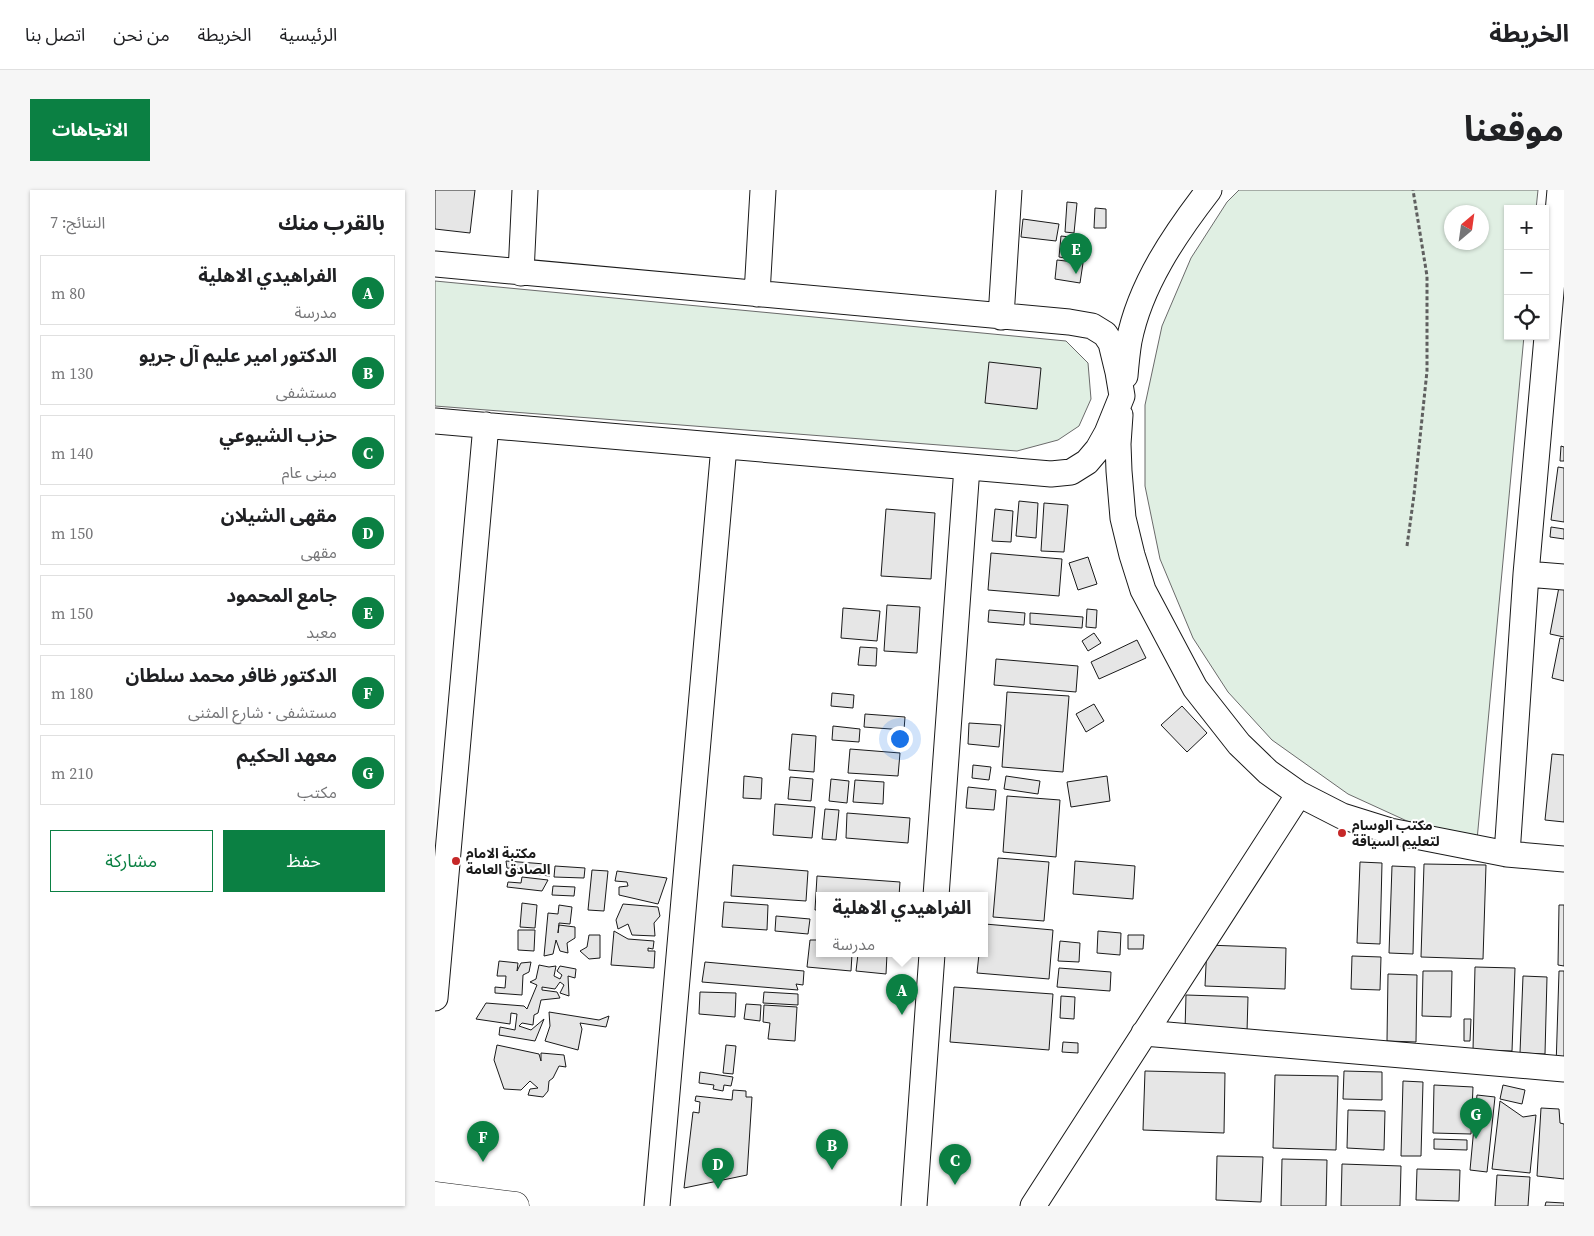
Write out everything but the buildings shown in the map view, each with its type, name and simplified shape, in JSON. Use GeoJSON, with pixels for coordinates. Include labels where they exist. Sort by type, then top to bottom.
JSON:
{"type":"FeatureCollection","features":[{"type":"Feature","properties":{"kind":"main road"},"geometry":{"type":"LineString","coordinates":[[435,1196],[515,1206]]}},
{"type":"Feature","properties":{"kind":"street"},"geometry":{"type":"LineString","coordinates":[[521,272],[525,190]]}},
{"type":"Feature","properties":{"kind":"street"},"geometry":{"type":"LineString","coordinates":[[757,294],[763,190]]}},
{"type":"Feature","properties":{"kind":"street"},"geometry":{"type":"LineString","coordinates":[[1001,317],[1009,190]]}},
{"type":"Feature","properties":{"kind":"street"},"geometry":{"type":"LineString","coordinates":[[1209,190],[1187,218],[1154,273],[1141,302],[1129,341],[1118,444],[1123,518],[1143,590],[1195,688],[1239,744],[1268,772],[1299,794],[1342,816],[1390,831],[1507,854],[1564,859]]}},
{"type":"Feature","properties":{"kind":"street"},"geometry":{"type":"LineString","coordinates":[[1507,854],[1526,574],[1557,305],[1560,190]]}},
{"type":"Feature","properties":{"kind":"street"},"geometry":{"type":"LineString","coordinates":[[435,264],[1091,326],[1105,334],[1111,344],[1119,372],[1122,396],[1107,433],[1098,449],[1087,462],[1071,472],[1051,474],[435,421]]}},
{"type":"Feature","properties":{"kind":"street"},"geometry":{"type":"LineString","coordinates":[[435,998],[486,425]]}},
{"type":"Feature","properties":{"kind":"street"},"geometry":{"type":"LineString","coordinates":[[657,1206],[724,446]]}},
{"type":"Feature","properties":{"kind":"street"},"geometry":{"type":"LineString","coordinates":[[936,892],[967,467]]}},
{"type":"Feature","properties":{"kind":"street"},"geometry":{"type":"LineString","coordinates":[[1526,574],[1564,576]]}},
{"type":"Feature","properties":{"kind":"street"},"geometry":{"type":"LineString","coordinates":[[1033,1206],[1299,794]]}},
{"type":"Feature","properties":{"kind":"street"},"geometry":{"type":"LineString","coordinates":[[914,1206],[932,957]]}},
{"type":"Feature","properties":{"kind":"street"},"geometry":{"type":"LineString","coordinates":[[1144,1032],[1564,1069]]}},
{"type":"Feature","properties":{"kind":"path"},"geometry":{"type":"LineString","coordinates":[[1407,546],[1427,371],[1427,276],[1413,190]]}},
{"type":"Feature","properties":{"kind":"green space"},"geometry":{"type":"Polygon","coordinates":[[[1239,190],[1538,190],[1536,205],[1504,205],[1504,340],[1524,340],[1477,840],[1407,821],[1348,794],[1272,740],[1228,692],[1193,638],[1160,559],[1145,486],[1145,405],[1162,326],[1191,258],[1227,202],[1239,190]]]}},
{"type":"Feature","properties":{"kind":"green space"},"geometry":{"type":"Polygon","coordinates":[[[435,281],[1066,341],[1088,363],[1091,399],[1079,426],[1058,440],[1017,451],[435,406],[435,281]]]}},
{"type":"Feature","properties":{"kind":"place","name":"جامع المحمود"},"geometry":{"type":"Point","coordinates":[1076,274]}},
{"type":"Feature","properties":{"kind":"place","name":"مكتب الوسام لتعليم السياقة"},"geometry":{"type":"Point","coordinates":[1342,833]}},
{"type":"Feature","properties":{"kind":"place","name":"مكتبة الامام الصادق العامة"},"geometry":{"type":"Point","coordinates":[456,861]}},
{"type":"Feature","properties":{"kind":"place","name":"الفراهيدي الاهلية"},"geometry":{"type":"Point","coordinates":[902,1015]}},
{"type":"Feature","properties":{"kind":"place","name":"معهد الحكيم"},"geometry":{"type":"Point","coordinates":[1476,1139]}},
{"type":"Feature","properties":{"kind":"place","name":"الدكتور ظافر محمد سلطان"},"geometry":{"type":"Point","coordinates":[483,1162]}},
{"type":"Feature","properties":{"kind":"place","name":"الدكتور امير عليم آل جريو"},"geometry":{"type":"Point","coordinates":[832,1170]}},
{"type":"Feature","properties":{"kind":"place","name":"حزب الشيوعي"},"geometry":{"type":"Point","coordinates":[955,1185]}},
{"type":"Feature","properties":{"kind":"place","name":"مقهى الشيلان"},"geometry":{"type":"Point","coordinates":[718,1189]}}]}
